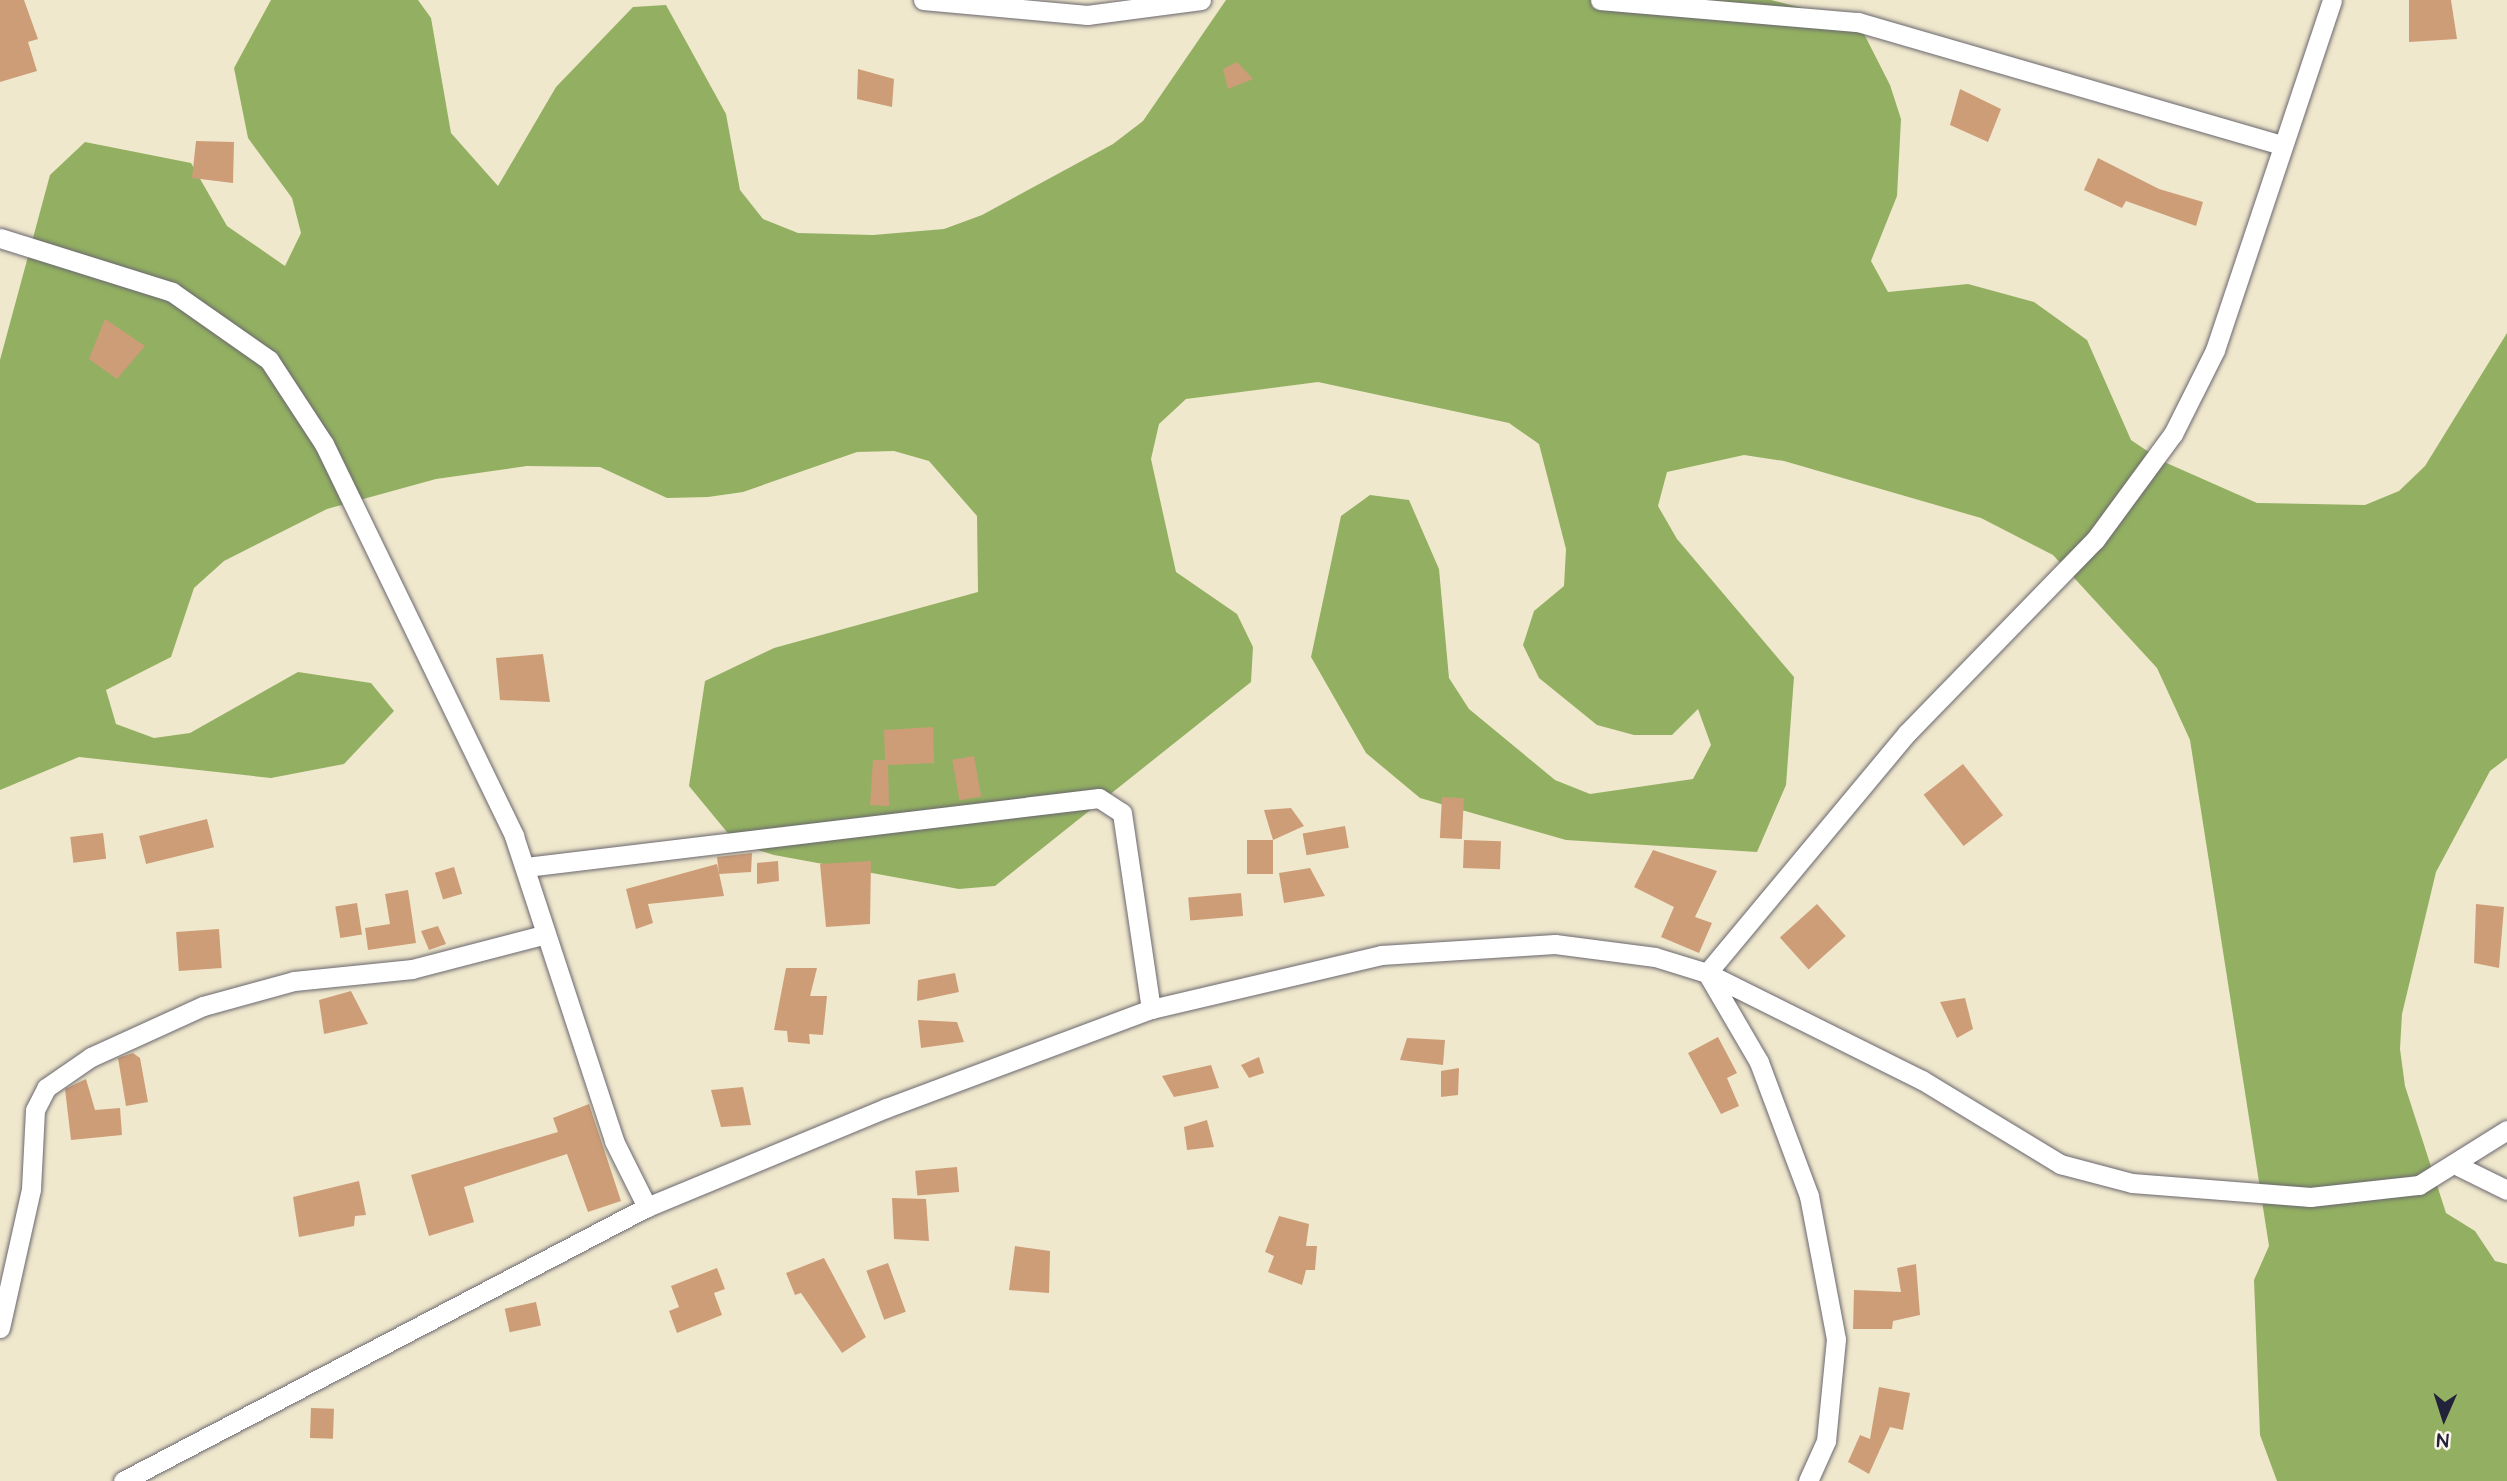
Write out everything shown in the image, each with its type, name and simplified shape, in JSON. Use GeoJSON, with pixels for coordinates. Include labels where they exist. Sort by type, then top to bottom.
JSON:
{"type":"FeatureCollection","features":[{"type":"Feature","properties":{"kind":"street"},"geometry":{"type":"LineString","coordinates":[[923,0],[1087,15],[1201,0]]}},
{"type":"Feature","properties":{"kind":"street"},"geometry":{"type":"LineString","coordinates":[[1600,0],[1858,22],[2281,145]]}},
{"type":"Feature","properties":{"kind":"street"},"geometry":{"type":"LineString","coordinates":[[1707,973],[1907,733],[2095,540],[2173,434],[2215,350],[2281,145],[2332,0]]}},
{"type":"Feature","properties":{"kind":"street"},"geometry":{"type":"LineString","coordinates":[[0,238],[172,292],[269,360],[324,444],[379,550],[526,867],[614,1142],[647,1207]]}},
{"type":"Feature","properties":{"kind":"street"},"geometry":{"type":"LineString","coordinates":[[526,867],[1099,798],[1122,813],[1152,1009]]}},
{"type":"Feature","properties":{"kind":"street"},"geometry":{"type":"LineString","coordinates":[[0,1328],[31,1189],[35,1110],[46,1088],[91,1057],[203,1006],[294,981],[412,969],[546,934]]}},
{"type":"Feature","properties":{"kind":"street"},"geometry":{"type":"LineString","coordinates":[[124,1481],[647,1207],[886,1108],[1152,1009],[1381,955],[1555,944],[1654,957],[1707,973],[1922,1080],[2072,1167],[2133,1183],[2310,1197],[2419,1185],[2459,1166],[2507,1130]]}},
{"type":"Feature","properties":{"kind":"street"},"geometry":{"type":"LineString","coordinates":[[1707,973],[1759,1062],[1809,1196],[1836,1339],[1826,1441],[1808,1481]]}},
{"type":"Feature","properties":{"kind":"street"},"geometry":{"type":"LineString","coordinates":[[2459,1166],[2507,1190]]}},
{"type":"Feature","properties":{"kind":"green space"},"geometry":{"type":"Polygon","coordinates":[[[271,0],[418,0],[431,18],[451,133],[498,186],[556,87],[633,7],[666,5],[726,114],[740,190],[763,219],[798,233],[873,235],[944,229],[982,215],[1113,144],[1143,121],[1226,0],[1771,0],[1858,22],[1890,85],[1901,119],[1897,196],[1871,261],[1888,292],[1968,284],[2034,302],[2087,340],[2131,440],[2162,461],[2257,503],[2365,505],[2399,491],[2425,466],[2507,333],[2507,758],[2490,771],[2436,872],[2402,1014],[2400,1049],[2405,1086],[2446,1213],[2475,1231],[2495,1261],[2507,1264],[2507,1481],[2277,1481],[2260,1435],[2254,1280],[2269,1246],[2190,740],[2157,668],[2053,555],[1981,518],[1784,461],[1744,455],[1667,472],[1658,506],[1677,539],[1794,677],[1786,785],[1757,852],[1566,840],[1420,798],[1366,753],[1311,657],[1341,516],[1370,495],[1409,500],[1439,569],[1449,678],[1469,709],[1555,780],[1590,794],[1693,779],[1711,745],[1698,709],[1672,735],[1634,735],[1597,725],[1539,678],[1523,645],[1534,611],[1564,586],[1566,549],[1539,444],[1509,423],[1318,382],[1186,399],[1159,424],[1151,459],[1176,572],[1237,614],[1253,647],[1251,682],[995,886],[959,889],[774,855],[736,843],[689,786],[705,681],[774,648],[978,592],[977,516],[929,461],[894,451],[857,452],[743,492],[708,497],[667,498],[600,467],[527,466],[436,479],[327,509],[224,561],[194,588],[171,657],[106,690],[116,724],[154,738],[190,733],[298,672],[371,683],[394,711],[344,764],[271,778],[79,757],[0,790],[0,360],[50,175],[85,142],[191,163],[227,226],[285,266],[301,233],[292,198],[248,138],[234,68],[271,0]]]}},
{"type":"Feature","properties":{"kind":"building"},"geometry":{"type":"Polygon","coordinates":[[[0,0],[24,0],[38,39],[28,42],[37,71],[0,82],[0,0]]]}},
{"type":"Feature","properties":{"kind":"building"},"geometry":{"type":"Polygon","coordinates":[[[2409,0],[2451,0],[2457,39],[2409,42],[2409,0]]]}},
{"type":"Feature","properties":{"kind":"building"},"geometry":{"type":"Polygon","coordinates":[[[1237,62],[1253,79],[1228,89],[1223,69],[1237,62]]]}},
{"type":"Feature","properties":{"kind":"building"},"geometry":{"type":"Polygon","coordinates":[[[858,69],[894,79],[892,107],[857,99],[858,69]]]}},
{"type":"Feature","properties":{"kind":"building"},"geometry":{"type":"Polygon","coordinates":[[[1960,89],[2001,109],[1988,142],[1950,125],[1960,89]]]}},
{"type":"Feature","properties":{"kind":"building"},"geometry":{"type":"Polygon","coordinates":[[[196,141],[234,142],[233,183],[192,178],[196,141]]]}},
{"type":"Feature","properties":{"kind":"building"},"geometry":{"type":"Polygon","coordinates":[[[2098,158],[2159,189],[2203,202],[2196,226],[2126,201],[2122,208],[2084,190],[2098,158]]]}},
{"type":"Feature","properties":{"kind":"building"},"geometry":{"type":"Polygon","coordinates":[[[105,319],[145,346],[117,379],[89,359],[105,319]]]}},
{"type":"Feature","properties":{"kind":"building"},"geometry":{"type":"Polygon","coordinates":[[[543,654],[550,702],[500,700],[496,658],[543,654]]]}},
{"type":"Feature","properties":{"kind":"building"},"geometry":{"type":"Polygon","coordinates":[[[933,727],[934,763],[888,765],[889,806],[870,805],[873,760],[885,760],[884,730],[933,727]]]}},
{"type":"Feature","properties":{"kind":"building"},"geometry":{"type":"Polygon","coordinates":[[[974,756],[981,796],[959,800],[952,760],[974,756]]]}},
{"type":"Feature","properties":{"kind":"building"},"geometry":{"type":"Polygon","coordinates":[[[1963,764],[2003,815],[1964,846],[1924,795],[1963,764]]]}},
{"type":"Feature","properties":{"kind":"building"},"geometry":{"type":"Polygon","coordinates":[[[1442,797],[1464,798],[1462,839],[1440,838],[1442,797]]]}},
{"type":"Feature","properties":{"kind":"building"},"geometry":{"type":"Polygon","coordinates":[[[1291,808],[1304,826],[1273,840],[1264,810],[1291,808]]]}},
{"type":"Feature","properties":{"kind":"building"},"geometry":{"type":"Polygon","coordinates":[[[207,819],[214,847],[146,864],[139,836],[207,819]]]}},
{"type":"Feature","properties":{"kind":"building"},"geometry":{"type":"Polygon","coordinates":[[[1345,826],[1349,848],[1306,855],[1303,833],[1345,826]]]}},
{"type":"Feature","properties":{"kind":"building"},"geometry":{"type":"Polygon","coordinates":[[[103,833],[106,859],[73,863],[70,837],[103,833]]]}},
{"type":"Feature","properties":{"kind":"building"},"geometry":{"type":"Polygon","coordinates":[[[1247,840],[1273,840],[1273,874],[1247,874],[1247,840]]]}},
{"type":"Feature","properties":{"kind":"building"},"geometry":{"type":"Polygon","coordinates":[[[1464,840],[1501,841],[1500,869],[1463,868],[1464,840]]]}},
{"type":"Feature","properties":{"kind":"building"},"geometry":{"type":"Polygon","coordinates":[[[1653,850],[1717,871],[1695,917],[1712,923],[1699,953],[1661,937],[1674,907],[1634,887],[1653,850]]]}},
{"type":"Feature","properties":{"kind":"building"},"geometry":{"type":"Polygon","coordinates":[[[752,853],[751,872],[719,874],[717,857],[752,853]]]}},
{"type":"Feature","properties":{"kind":"building"},"geometry":{"type":"Polygon","coordinates":[[[778,861],[779,881],[757,884],[757,863],[778,861]]]}},
{"type":"Feature","properties":{"kind":"building"},"geometry":{"type":"Polygon","coordinates":[[[871,861],[870,924],[826,927],[820,864],[871,861]]]}},
{"type":"Feature","properties":{"kind":"building"},"geometry":{"type":"Polygon","coordinates":[[[717,864],[724,896],[648,904],[653,923],[636,929],[626,889],[717,864]]]}},
{"type":"Feature","properties":{"kind":"building"},"geometry":{"type":"Polygon","coordinates":[[[454,867],[462,894],[443,900],[435,873],[454,867]]]}},
{"type":"Feature","properties":{"kind":"building"},"geometry":{"type":"Polygon","coordinates":[[[1310,868],[1325,896],[1284,903],[1279,873],[1310,868]]]}},
{"type":"Feature","properties":{"kind":"building"},"geometry":{"type":"Polygon","coordinates":[[[408,890],[416,943],[368,950],[365,928],[390,924],[385,894],[408,890]]]}},
{"type":"Feature","properties":{"kind":"building"},"geometry":{"type":"Polygon","coordinates":[[[1241,893],[1243,916],[1190,921],[1188,898],[1241,893]]]}},
{"type":"Feature","properties":{"kind":"building"},"geometry":{"type":"Polygon","coordinates":[[[357,903],[362,935],[340,938],[335,906],[357,903]]]}},
{"type":"Feature","properties":{"kind":"building"},"geometry":{"type":"Polygon","coordinates":[[[1817,904],[1846,936],[1809,969],[1780,937],[1817,904]]]}},
{"type":"Feature","properties":{"kind":"building"},"geometry":{"type":"Polygon","coordinates":[[[2476,904],[2504,907],[2499,968],[2474,963],[2476,904]]]}},
{"type":"Feature","properties":{"kind":"building"},"geometry":{"type":"Polygon","coordinates":[[[438,926],[446,944],[429,950],[421,931],[438,926]]]}},
{"type":"Feature","properties":{"kind":"building"},"geometry":{"type":"Polygon","coordinates":[[[219,929],[222,968],[179,971],[176,932],[219,929]]]}},
{"type":"Feature","properties":{"kind":"building"},"geometry":{"type":"Polygon","coordinates":[[[786,968],[817,968],[810,996],[827,996],[823,1035],[809,1034],[810,1044],[788,1042],[787,1031],[774,1030],[786,968]]]}},
{"type":"Feature","properties":{"kind":"building"},"geometry":{"type":"Polygon","coordinates":[[[955,973],[959,992],[917,1001],[918,980],[955,973]]]}},
{"type":"Feature","properties":{"kind":"building"},"geometry":{"type":"Polygon","coordinates":[[[351,991],[368,1024],[324,1034],[319,1000],[351,991]]]}},
{"type":"Feature","properties":{"kind":"building"},"geometry":{"type":"Polygon","coordinates":[[[1965,998],[1973,1029],[1957,1038],[1940,1002],[1965,998]]]}},
{"type":"Feature","properties":{"kind":"building"},"geometry":{"type":"Polygon","coordinates":[[[918,1020],[957,1022],[964,1042],[921,1048],[918,1020]]]}},
{"type":"Feature","properties":{"kind":"building"},"geometry":{"type":"Polygon","coordinates":[[[1718,1037],[1737,1073],[1727,1078],[1739,1106],[1721,1114],[1688,1053],[1718,1037]]]}},
{"type":"Feature","properties":{"kind":"building"},"geometry":{"type":"Polygon","coordinates":[[[1407,1038],[1445,1040],[1443,1065],[1400,1060],[1407,1038]]]}},
{"type":"Feature","properties":{"kind":"building"},"geometry":{"type":"Polygon","coordinates":[[[133,1053],[140,1058],[148,1102],[126,1106],[118,1058],[133,1053]]]}},
{"type":"Feature","properties":{"kind":"building"},"geometry":{"type":"Polygon","coordinates":[[[1259,1057],[1264,1073],[1249,1078],[1241,1065],[1259,1057]]]}},
{"type":"Feature","properties":{"kind":"building"},"geometry":{"type":"Polygon","coordinates":[[[1211,1065],[1219,1088],[1174,1097],[1162,1076],[1211,1065]]]}},
{"type":"Feature","properties":{"kind":"building"},"geometry":{"type":"Polygon","coordinates":[[[1459,1068],[1458,1095],[1441,1097],[1441,1071],[1459,1068]]]}},
{"type":"Feature","properties":{"kind":"building"},"geometry":{"type":"Polygon","coordinates":[[[86,1079],[95,1110],[120,1108],[122,1135],[71,1140],[65,1089],[86,1079]]]}},
{"type":"Feature","properties":{"kind":"building"},"geometry":{"type":"Polygon","coordinates":[[[743,1087],[751,1125],[721,1127],[711,1090],[743,1087]]]}},
{"type":"Feature","properties":{"kind":"building"},"geometry":{"type":"Polygon","coordinates":[[[589,1104],[621,1201],[588,1212],[567,1154],[464,1187],[474,1222],[429,1236],[411,1175],[558,1132],[553,1118],[589,1104]]]}},
{"type":"Feature","properties":{"kind":"building"},"geometry":{"type":"Polygon","coordinates":[[[1207,1120],[1214,1147],[1187,1150],[1184,1127],[1207,1120]]]}},
{"type":"Feature","properties":{"kind":"building"},"geometry":{"type":"Polygon","coordinates":[[[957,1167],[959,1192],[917,1196],[915,1171],[957,1167]]]}},
{"type":"Feature","properties":{"kind":"building"},"geometry":{"type":"Polygon","coordinates":[[[359,1181],[366,1215],[355,1216],[354,1226],[299,1237],[293,1197],[359,1181]]]}},
{"type":"Feature","properties":{"kind":"building"},"geometry":{"type":"Polygon","coordinates":[[[892,1198],[926,1199],[929,1241],[894,1239],[892,1198]]]}},
{"type":"Feature","properties":{"kind":"building"},"geometry":{"type":"Polygon","coordinates":[[[1279,1216],[1309,1224],[1306,1246],[1317,1246],[1315,1270],[1306,1270],[1302,1285],[1268,1272],[1274,1256],[1265,1252],[1279,1216]]]}},
{"type":"Feature","properties":{"kind":"building"},"geometry":{"type":"Polygon","coordinates":[[[1015,1246],[1050,1251],[1049,1293],[1009,1290],[1015,1246]]]}},
{"type":"Feature","properties":{"kind":"building"},"geometry":{"type":"Polygon","coordinates":[[[824,1258],[866,1337],[842,1353],[801,1293],[795,1295],[786,1273],[824,1258]]]}},
{"type":"Feature","properties":{"kind":"building"},"geometry":{"type":"Polygon","coordinates":[[[888,1263],[906,1312],[884,1320],[866,1271],[888,1263]]]}},
{"type":"Feature","properties":{"kind":"building"},"geometry":{"type":"Polygon","coordinates":[[[1916,1264],[1920,1315],[1893,1321],[1892,1329],[1853,1329],[1854,1290],[1901,1292],[1897,1268],[1916,1264]]]}},
{"type":"Feature","properties":{"kind":"building"},"geometry":{"type":"Polygon","coordinates":[[[717,1268],[725,1289],[714,1293],[722,1315],[677,1333],[669,1311],[679,1307],[671,1286],[717,1268]]]}},
{"type":"Feature","properties":{"kind":"building"},"geometry":{"type":"Polygon","coordinates":[[[536,1302],[541,1325],[510,1332],[505,1309],[536,1302]]]}},
{"type":"Feature","properties":{"kind":"building"},"geometry":{"type":"Polygon","coordinates":[[[1879,1387],[1910,1393],[1903,1430],[1890,1427],[1869,1474],[1848,1462],[1860,1435],[1870,1439],[1879,1387]]]}},
{"type":"Feature","properties":{"kind":"building"},"geometry":{"type":"Polygon","coordinates":[[[311,1408],[334,1409],[333,1439],[310,1438],[311,1408]]]}}]}
